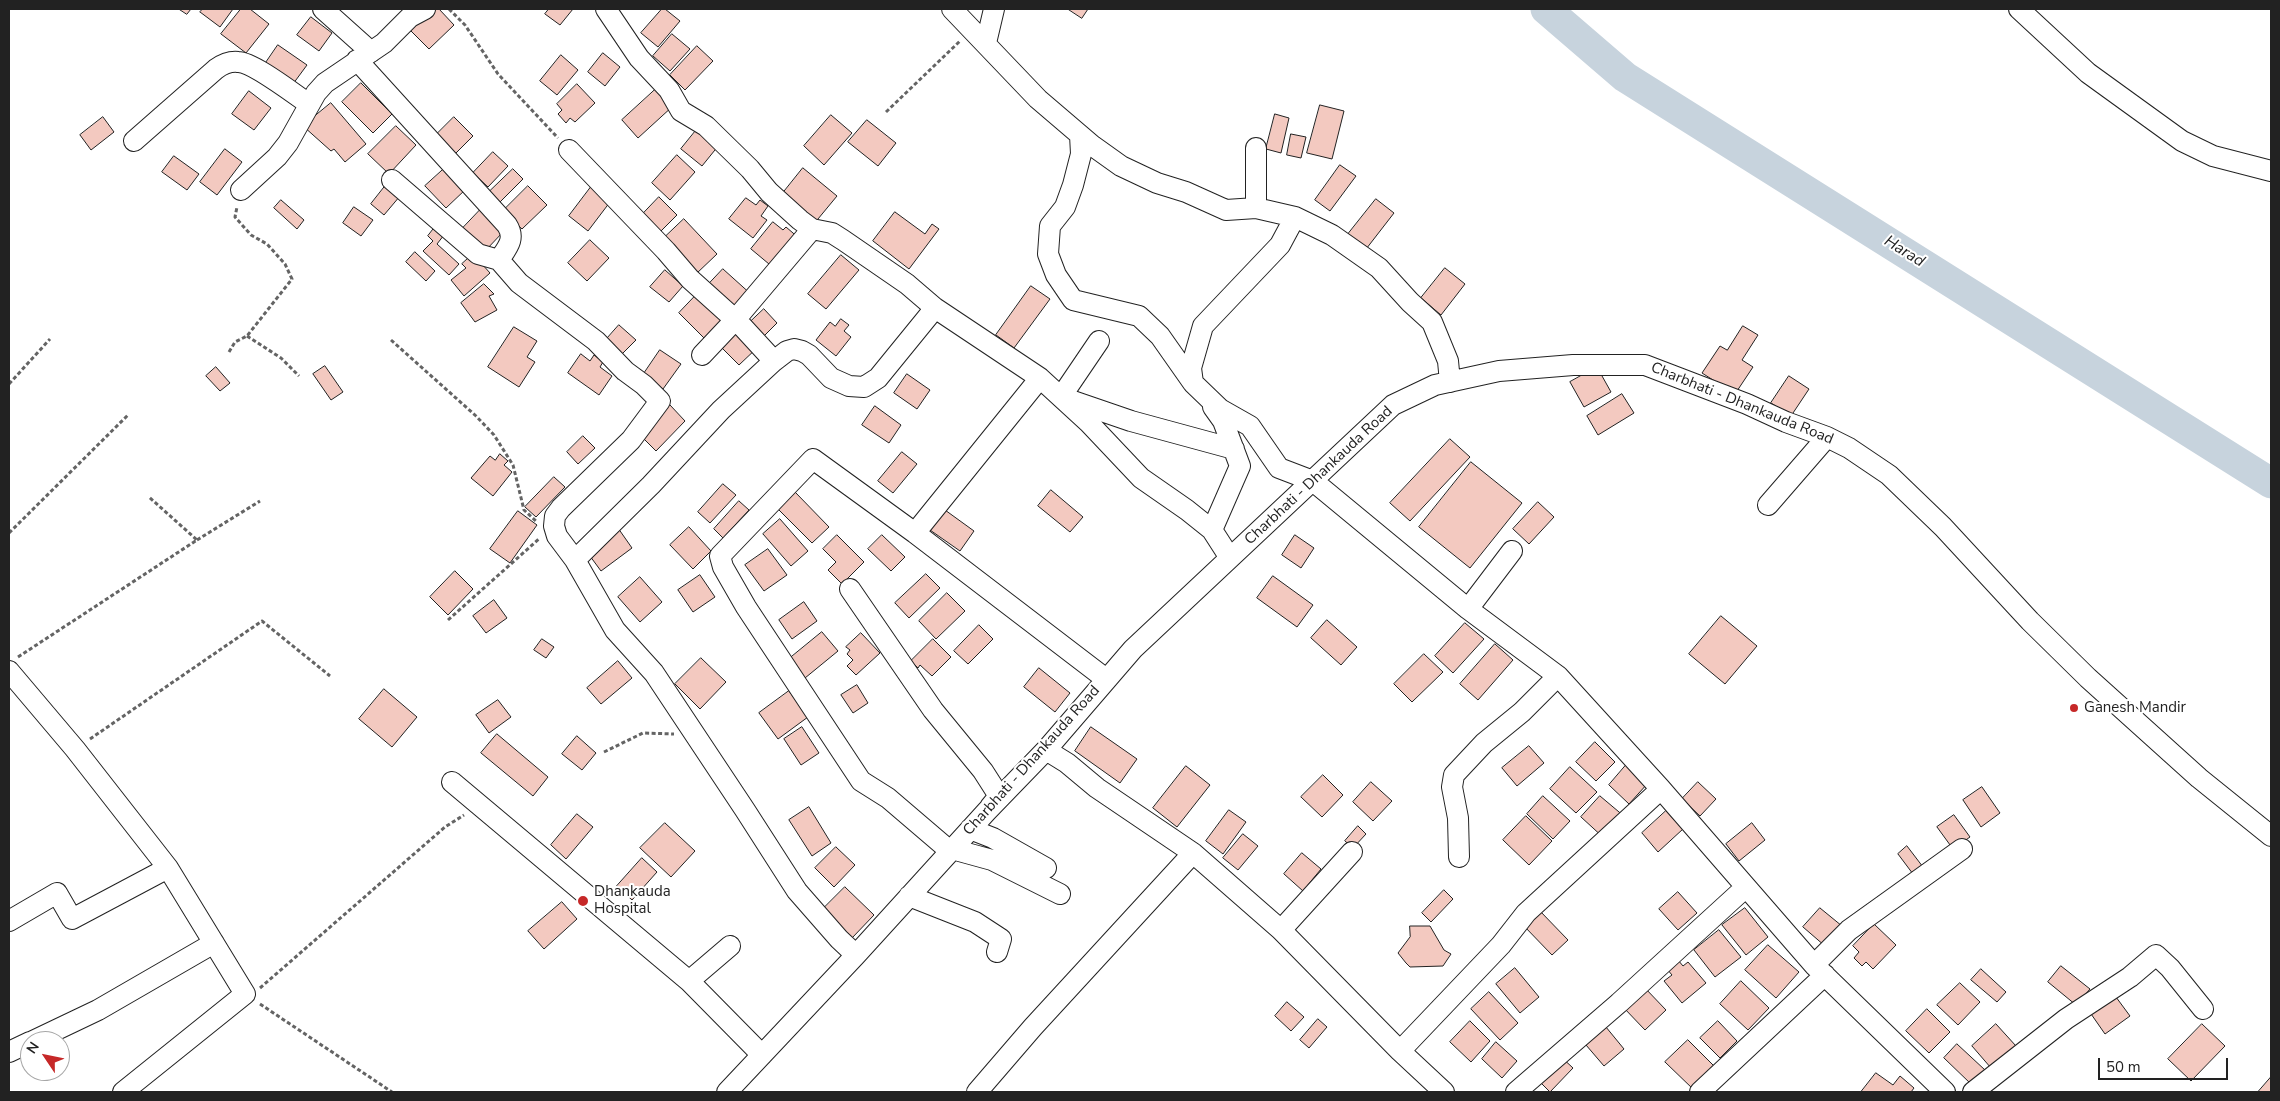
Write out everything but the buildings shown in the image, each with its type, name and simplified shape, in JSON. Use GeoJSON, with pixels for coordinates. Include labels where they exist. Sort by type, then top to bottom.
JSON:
{"type":"FeatureCollection","features":[{"type":"Feature","properties":{"kind":"street"},"geometry":{"type":"LineString","coordinates":[[323,9],[512,232],[512,237],[499,260]]}},
{"type":"Feature","properties":{"kind":"street"},"geometry":{"type":"LineString","coordinates":[[241,190],[277,157],[288,143],[309,104],[325,83],[384,43],[410,17],[425,9]]}},
{"type":"Feature","properties":{"kind":"street"},"geometry":{"type":"LineString","coordinates":[[606,9],[639,58],[669,90],[681,111],[706,126],[750,169],[769,192],[812,229],[832,233],[843,240],[907,284],[935,308],[1040,378],[1141,478],[1212,530],[1230,558]]}},
{"type":"Feature","properties":{"kind":"street"},"geometry":{"type":"LineString","coordinates":[[952,9],[1038,99],[1080,135],[1121,166],[1157,183],[1186,192],[1226,210],[1256,208],[1295,217],[1332,235],[1379,268],[1410,302],[1432,322],[1448,362],[1450,382]]}},
{"type":"Feature","properties":{"kind":"street"},"geometry":{"type":"LineString","coordinates":[[979,36],[994,9]]}},
{"type":"Feature","properties":{"kind":"street"},"geometry":{"type":"LineString","coordinates":[[2019,9],[2088,73],[2182,141],[2213,156],[2271,172]]}},
{"type":"Feature","properties":{"kind":"street"},"geometry":{"type":"LineString","coordinates":[[134,141],[216,69],[228,62],[240,61],[254,67],[309,104]]}},
{"type":"Feature","properties":{"kind":"street"},"geometry":{"type":"LineString","coordinates":[[1080,135],[1081,154],[1073,185],[1065,207],[1050,226],[1048,254],[1056,275],[1073,300],[1139,316],[1160,336],[1223,421],[1240,466],[1212,530]]}},
{"type":"Feature","properties":{"kind":"street"},"geometry":{"type":"LineString","coordinates":[[1256,148],[1256,208]]}},
{"type":"Feature","properties":{"kind":"street"},"geometry":{"type":"LineString","coordinates":[[569,150],[666,251],[690,279],[735,320],[774,361]]}},
{"type":"Feature","properties":{"kind":"street"},"geometry":{"type":"LineString","coordinates":[[392,180],[478,254],[499,260],[519,284],[596,342],[660,401],[631,440],[561,508],[555,516],[551,528],[575,560],[616,630],[654,673],[745,810],[796,892],[856,955]]}},
{"type":"Feature","properties":{"kind":"street"},"geometry":{"type":"LineString","coordinates":[[1295,217],[1280,245],[1203,326],[1190,368],[1199,389],[1220,409],[1250,426],[1279,468],[1313,481],[1468,609],[1558,676],[1662,789],[1819,970],[1945,1092]]}},
{"type":"Feature","properties":{"kind":"street"},"geometry":{"type":"LineString","coordinates":[[702,355],[735,320],[812,229]]}},
{"type":"Feature","properties":{"kind":"street"},"geometry":{"type":"LineString","coordinates":[[575,560],[651,485],[696,435],[787,351],[794,349],[809,355],[831,378],[850,386],[864,387],[878,378],[935,308]]}},
{"type":"Feature","properties":{"kind":"street"},"geometry":{"type":"LineString","coordinates":[[1061,398],[1099,342]]}},
{"type":"Feature","properties":{"kind":"street","name":"Charbhati - Dhankauda Road"},"geometry":{"type":"LineString","coordinates":[[727,1092],[856,955],[970,829],[1046,750],[1133,649],[1230,558],[1394,406],[1435,385],[1499,371],[1573,365],[1645,365],[1827,437],[1849,448],[1889,475],[1943,527],[2030,621],[2088,678],[2199,778],[2271,836]]}},
{"type":"Feature","properties":{"kind":"street"},"geometry":{"type":"LineString","coordinates":[[915,533],[1040,378]]}},
{"type":"Feature","properties":{"kind":"street"},"geometry":{"type":"LineString","coordinates":[[1061,398],[1237,456],[1270,455]]}},
{"type":"Feature","properties":{"kind":"street"},"geometry":{"type":"LineString","coordinates":[[1768,505],[1827,437]]}},
{"type":"Feature","properties":{"kind":"street"},"geometry":{"type":"LineString","coordinates":[[1060,894],[992,860],[951,850],[888,798],[861,781],[746,607],[723,566],[720,556],[813,459],[915,533],[1106,679]]}},
{"type":"Feature","properties":{"kind":"street"},"geometry":{"type":"LineString","coordinates":[[1468,609],[1512,551]]}},
{"type":"Feature","properties":{"kind":"street"},"geometry":{"type":"LineString","coordinates":[[850,589],[933,710],[983,771],[999,796],[987,811]]}},
{"type":"Feature","properties":{"kind":"street"},"geometry":{"type":"LineString","coordinates":[[13,664],[75,749],[168,868],[245,994],[123,1092]]}},
{"type":"Feature","properties":{"kind":"street"},"geometry":{"type":"LineString","coordinates":[[1459,857],[1458,818],[1452,787],[1454,775],[1484,742],[1522,712],[1558,676]]}},
{"type":"Feature","properties":{"kind":"street"},"geometry":{"type":"LineString","coordinates":[[1046,750],[1097,788],[1193,854],[1280,930],[1400,1051],[1444,1092]]}},
{"type":"Feature","properties":{"kind":"street"},"geometry":{"type":"LineString","coordinates":[[452,782],[689,981],[762,1056]]}},
{"type":"Feature","properties":{"kind":"street"},"geometry":{"type":"LineString","coordinates":[[1400,1051],[1501,945],[1526,913],[1662,789]]}},
{"type":"Feature","properties":{"kind":"street"},"geometry":{"type":"LineString","coordinates":[[970,829],[993,838],[1046,868]]}},
{"type":"Feature","properties":{"kind":"street"},"geometry":{"type":"LineString","coordinates":[[1700,1092],[1819,970],[1849,930],[1962,849]]}},
{"type":"Feature","properties":{"kind":"street"},"geometry":{"type":"LineString","coordinates":[[1280,930],[1352,852]]}},
{"type":"Feature","properties":{"kind":"street"},"geometry":{"type":"LineString","coordinates":[[976,1092],[1033,1027],[1193,854]]}},
{"type":"Feature","properties":{"kind":"street"},"geometry":{"type":"LineString","coordinates":[[9,922],[57,894],[72,919],[168,868]]}},
{"type":"Feature","properties":{"kind":"street"},"geometry":{"type":"LineString","coordinates":[[1516,1092],[1619,1003],[1746,887]]}},
{"type":"Feature","properties":{"kind":"street"},"geometry":{"type":"LineString","coordinates":[[909,896],[975,922],[1001,939],[997,952]]}},
{"type":"Feature","properties":{"kind":"street"},"geometry":{"type":"LineString","coordinates":[[55,1031],[98,1010],[214,943]]}},
{"type":"Feature","properties":{"kind":"street"},"geometry":{"type":"LineString","coordinates":[[689,981],[730,946]]}},
{"type":"Feature","properties":{"kind":"street"},"geometry":{"type":"LineString","coordinates":[[1973,1092],[2066,1019],[2130,977],[2156,955],[2170,968],[2203,1009]]}},
{"type":"Feature","properties":{"kind":"path"},"geometry":{"type":"LineString","coordinates":[[449,9],[465,25],[498,74],[569,150]]}},
{"type":"Feature","properties":{"kind":"path"},"geometry":{"type":"LineString","coordinates":[[886,112],[979,36]]}},
{"type":"Feature","properties":{"kind":"path"},"geometry":{"type":"LineString","coordinates":[[228,352],[234,342],[247,336],[292,279],[285,264],[267,244],[251,235],[235,217],[241,190]]}},
{"type":"Feature","properties":{"kind":"path"},"geometry":{"type":"LineString","coordinates":[[247,336],[281,358],[299,376]]}},
{"type":"Feature","properties":{"kind":"path"},"geometry":{"type":"LineString","coordinates":[[9,384],[50,339]]}},
{"type":"Feature","properties":{"kind":"path"},"geometry":{"type":"LineString","coordinates":[[391,340],[476,416],[494,435],[513,466],[524,510],[551,528],[448,620]]}},
{"type":"Feature","properties":{"kind":"path"},"geometry":{"type":"LineString","coordinates":[[9,533],[129,414]]}},
{"type":"Feature","properties":{"kind":"path"},"geometry":{"type":"LineString","coordinates":[[150,497],[197,540]]}},
{"type":"Feature","properties":{"kind":"path"},"geometry":{"type":"LineString","coordinates":[[13,664],[197,540],[260,501]]}},
{"type":"Feature","properties":{"kind":"path"},"geometry":{"type":"LineString","coordinates":[[75,749],[262,620],[330,676]]}},
{"type":"Feature","properties":{"kind":"path"},"geometry":{"type":"LineString","coordinates":[[604,752],[643,733],[672,734],[692,732]]}},
{"type":"Feature","properties":{"kind":"path"},"geometry":{"type":"LineString","coordinates":[[245,994],[263,987],[456,819],[482,806]]}},
{"type":"Feature","properties":{"kind":"path"},"geometry":{"type":"LineString","coordinates":[[245,994],[392,1092]]}},
{"type":"Feature","properties":{"kind":"waterway","name":"Harad"},"geometry":{"type":"LineString","coordinates":[[1546,9],[1625,77],[2271,483]]}},
{"type":"Feature","properties":{"kind":"place","name":"Ganesh Mandir"},"geometry":{"type":"Point","coordinates":[2074,708]}},
{"type":"Feature","properties":{"kind":"place","name":"Dhankauda Hospital"},"geometry":{"type":"Point","coordinates":[583,901]}}]}
